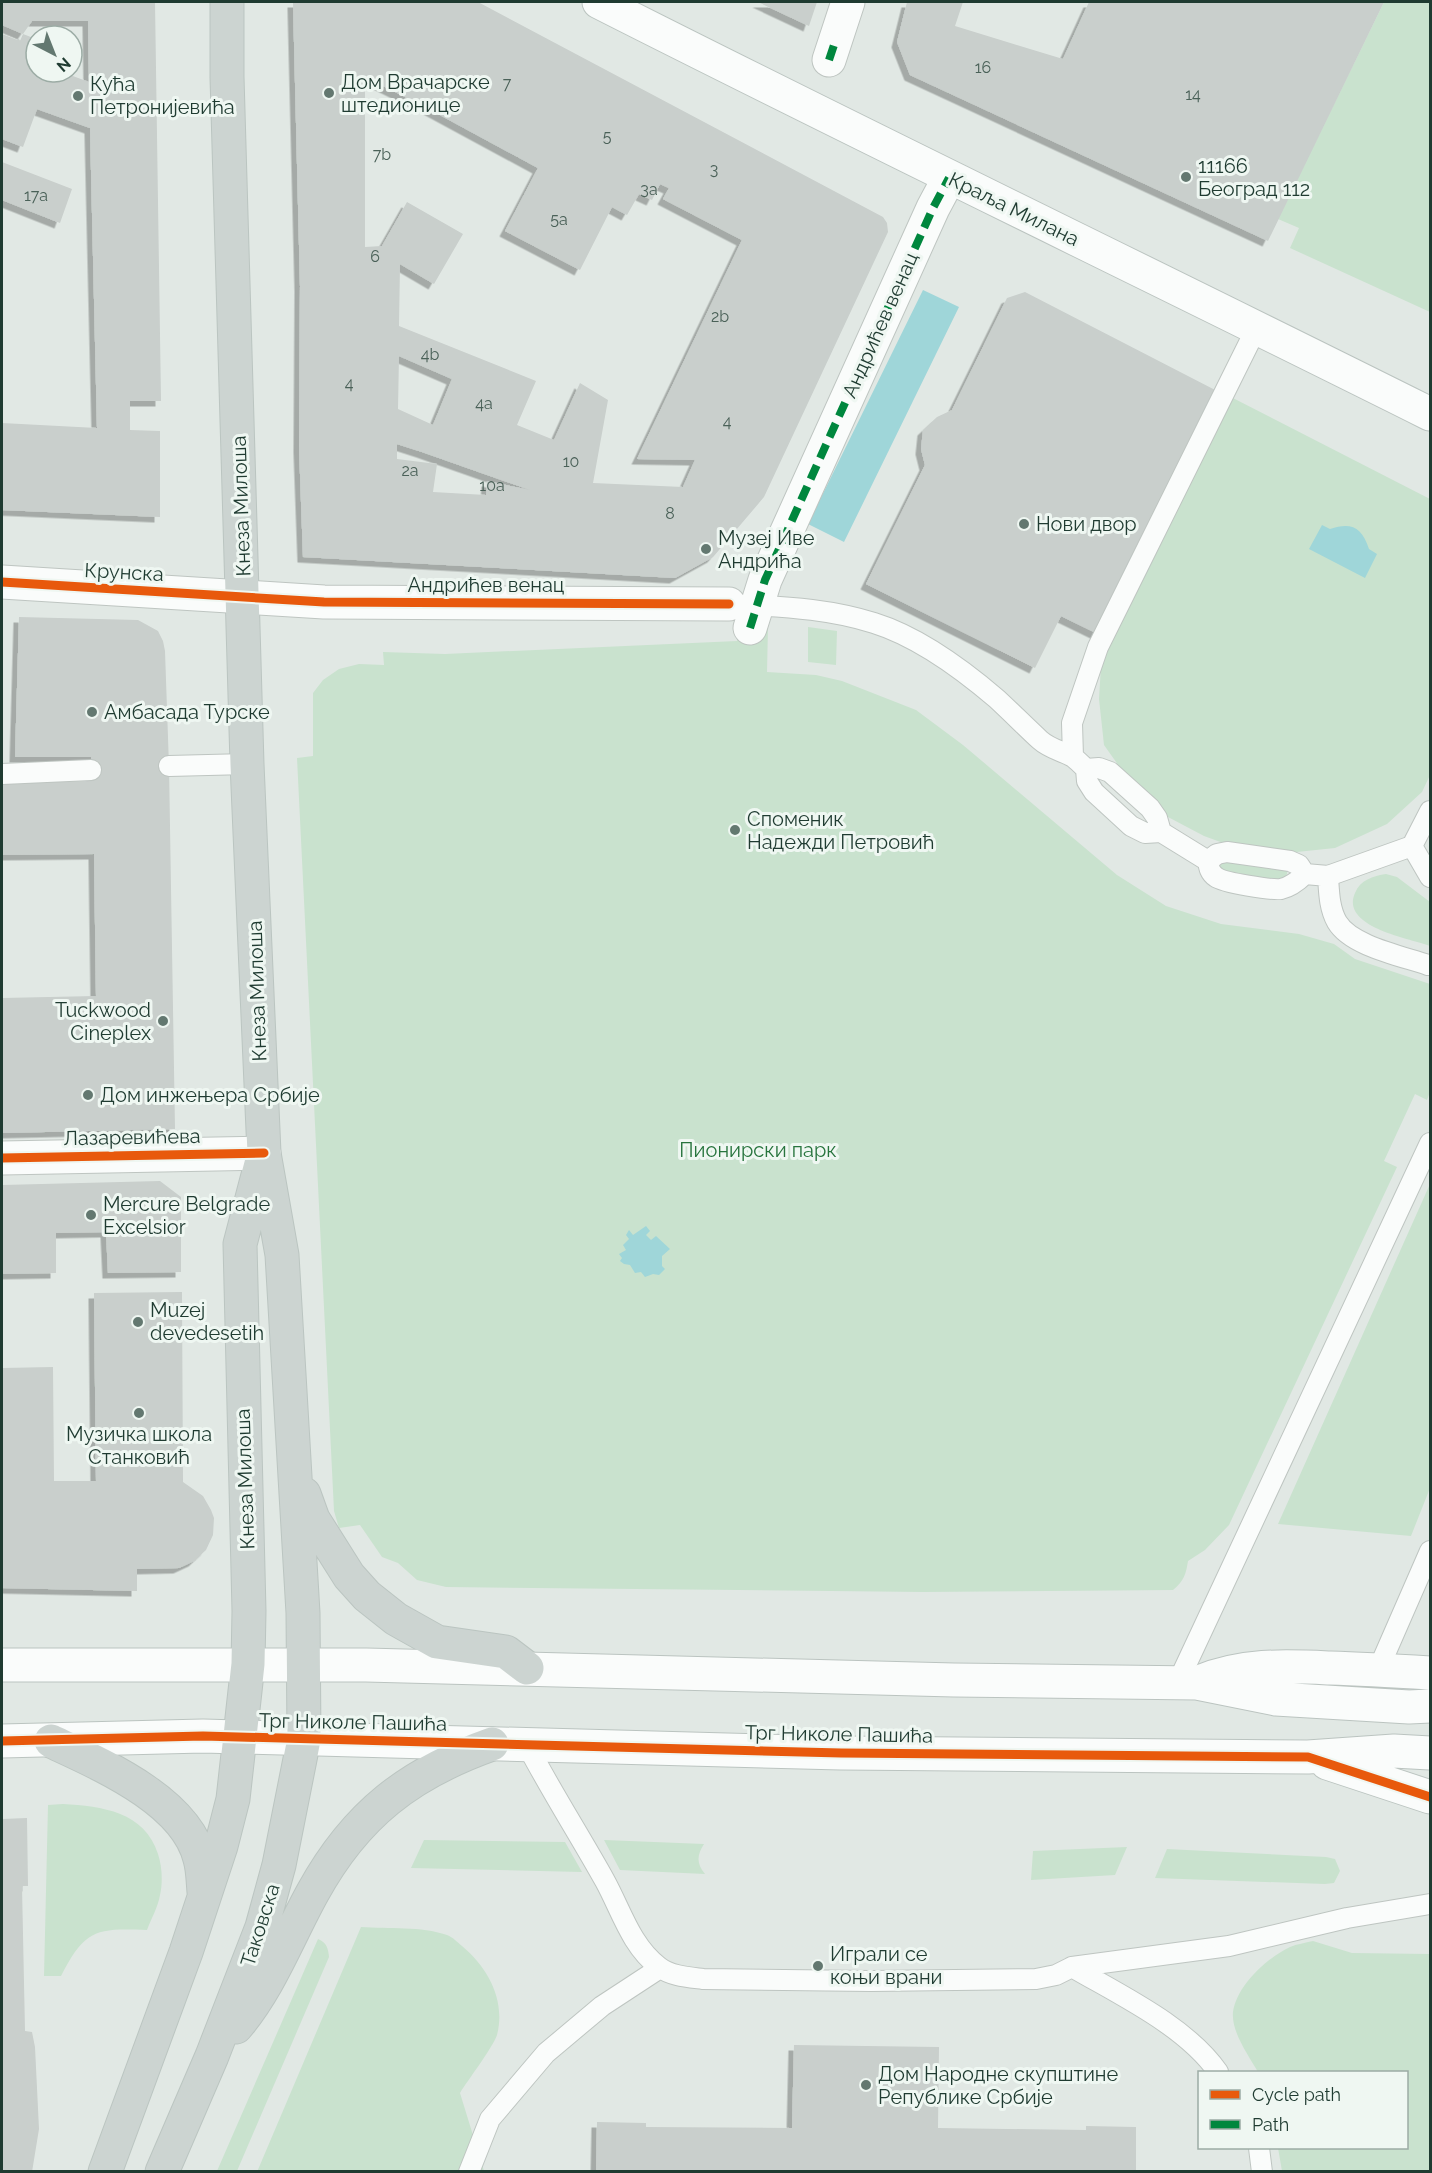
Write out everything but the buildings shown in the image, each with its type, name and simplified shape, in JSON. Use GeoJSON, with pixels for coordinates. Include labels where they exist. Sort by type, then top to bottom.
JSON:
{"type":"FeatureCollection","features":[{"type":"Feature","properties":{"kind":"main road","name":"Кнеза Милоша"},"geometry":{"type":"LineString","coordinates":[[227,2],[227,88],[248,764],[264,1153],[282,1255],[296,1469],[303,1613],[303,1665]]}},
{"type":"Feature","properties":{"kind":"main road","name":"Краља Милана"},"geometry":{"type":"LineString","coordinates":[[599,2],[949,178],[1431,414]]}},
{"type":"Feature","properties":{"kind":"main road"},"geometry":{"type":"LineString","coordinates":[[832,51],[848,2]]}},
{"type":"Feature","properties":{"kind":"main road","name":"Андрићев венац"},"geometry":{"type":"LineString","coordinates":[[244,596],[324,602],[745,612],[765,580],[933,208],[949,178]]}},
{"type":"Feature","properties":{"kind":"main road","name":"Крунска"},"geometry":{"type":"LineString","coordinates":[[2,582],[244,596]]}},
{"type":"Feature","properties":{"kind":"main road","name":"Кнеза Милоша"},"geometry":{"type":"LineString","coordinates":[[248,1664],[249,1611],[240,1244],[264,1153]]}},
{"type":"Feature","properties":{"kind":"main road","name":"Лазаревићева"},"geometry":{"type":"LineString","coordinates":[[2,1158],[264,1153]]}},
{"type":"Feature","properties":{"kind":"main road"},"geometry":{"type":"LineString","coordinates":[[296,1469],[313,1519],[349,1576],[368,1596],[396,1619],[437,1642],[506,1652],[527,1668]]}},
{"type":"Feature","properties":{"kind":"main road"},"geometry":{"type":"LineString","coordinates":[[2,1665],[248,1664],[527,1668],[954,1680],[1188,1682],[1276,1699],[1409,1707],[1431,1706]]}},
{"type":"Feature","properties":{"kind":"main road"},"geometry":{"type":"LineString","coordinates":[[105,2172],[156,2038],[204,1897],[233,1799],[248,1664]]}},
{"type":"Feature","properties":{"kind":"main road","name":"Таковска"},"geometry":{"type":"LineString","coordinates":[[162,2172],[212,2056],[262,1927],[279,1865],[304,1739],[303,1665]]}},
{"type":"Feature","properties":{"kind":"main road"},"geometry":{"type":"LineString","coordinates":[[1188,1682],[1239,1669],[1269,1667],[1431,1673]]}},
{"type":"Feature","properties":{"kind":"main road","name":"Трг Николе Пашића"},"geometry":{"type":"LineString","coordinates":[[2,1742],[203,1736],[841,1753],[1308,1757],[1394,1751],[1431,1753]]}},
{"type":"Feature","properties":{"kind":"main road"},"geometry":{"type":"LineString","coordinates":[[51,1741],[115,1771],[145,1790],[186,1829],[200,1858],[204,1897]]}},
{"type":"Feature","properties":{"kind":"main road"},"geometry":{"type":"LineString","coordinates":[[212,2056],[263,1991],[313,1892],[335,1855],[374,1810],[424,1774],[461,1755],[492,1744]]}},
{"type":"Feature","properties":{"kind":"main road","name":"Трг Николе Пашића"},"geometry":{"type":"LineString","coordinates":[[1308,1757],[1427,1801]]}},
{"type":"Feature","properties":{"kind":"lane"},"geometry":{"type":"LineString","coordinates":[[1079,763],[1072,723],[1098,647],[1257,327]]}},
{"type":"Feature","properties":{"kind":"lane","name":"Андрићев венац"},"geometry":{"type":"LineString","coordinates":[[745,612],[799,608],[822,611],[875,623],[898,632],[932,651],[968,676],[998,700],[1043,743],[1079,763],[1110,772],[1150,808],[1157,818],[1161,832],[1208,861]]}},
{"type":"Feature","properties":{"kind":"lane"},"geometry":{"type":"LineString","coordinates":[[170,766],[248,764]]}},
{"type":"Feature","properties":{"kind":"lane"},"geometry":{"type":"LineString","coordinates":[[2,774],[91,770]]}},
{"type":"Feature","properties":{"kind":"lane"},"geometry":{"type":"LineString","coordinates":[[1305,874],[1299,865],[1290,861],[1227,852],[1217,854],[1208,861],[1210,871],[1218,879],[1251,886],[1282,889],[1297,882],[1305,874],[1328,876],[1412,846],[1431,811]]}},
{"type":"Feature","properties":{"kind":"lane"},"geometry":{"type":"LineString","coordinates":[[1412,846],[1431,877]]}},
{"type":"Feature","properties":{"kind":"lane"},"geometry":{"type":"LineString","coordinates":[[1328,876],[1330,903],[1337,922],[1348,934],[1361,942],[1428,965]]}},
{"type":"Feature","properties":{"kind":"lane"},"geometry":{"type":"LineString","coordinates":[[1188,1682],[1431,1143]]}},
{"type":"Feature","properties":{"kind":"lane"},"geometry":{"type":"LineString","coordinates":[[1378,1670],[1431,1551]]}},
{"type":"Feature","properties":{"kind":"lane"},"geometry":{"type":"LineString","coordinates":[[528,1745],[613,1896],[631,1934],[660,1968],[680,1976],[703,1979],[871,1981],[1036,1979],[1056,1975],[1072,1967],[1229,1946],[1347,1918],[1431,1904]]}},
{"type":"Feature","properties":{"kind":"lane"},"geometry":{"type":"LineString","coordinates":[[1072,1967],[1151,2013],[1206,2056],[1217,2071]]}},
{"type":"Feature","properties":{"kind":"lane"},"geometry":{"type":"LineString","coordinates":[[469,2172],[490,2119],[546,2053],[602,2006],[660,1968]]}},
{"type":"Feature","properties":{"kind":"lane"},"geometry":{"type":"LineString","coordinates":[[1259,2149],[1262,2172]]}},
{"type":"Feature","properties":{"kind":"green space"},"geometry":{"type":"Polygon","coordinates":[[[1384,2],[1430,2],[1430,312],[1290,248],[1299,228],[1278,219],[1384,2]]]}},
{"type":"Feature","properties":{"kind":"green space"},"geometry":{"type":"Polygon","coordinates":[[[1227,395],[1430,499],[1430,775],[1422,792],[1387,824],[1335,848],[1287,853],[1237,848],[1204,836],[1168,817],[1131,783],[1104,745],[1099,699],[1102,649],[1227,395]]]}},
{"type":"Feature","properties":{"kind":"green space","name":"Пионирски парк"},"geometry":{"type":"Polygon","coordinates":[[[768,627],[767,672],[816,675],[842,681],[916,710],[963,745],[1117,875],[1166,906],[1221,924],[1299,934],[1334,944],[1355,959],[1430,984],[1430,1092],[1427,1100],[1415,1094],[1384,1161],[1397,1167],[1229,1525],[1205,1550],[1188,1561],[1184,1577],[1173,1590],[923,1592],[446,1587],[417,1580],[398,1563],[382,1557],[360,1525],[339,1528],[334,1511],[297,758],[313,756],[313,693],[323,680],[339,669],[359,664],[384,665],[383,652],[445,654],[737,641],[739,628],[768,627]]]}},
{"type":"Feature","properties":{"kind":"green space"},"geometry":{"type":"Polygon","coordinates":[[[808,627],[837,631],[836,665],[808,662],[808,627]]]}},
{"type":"Feature","properties":{"kind":"green space"},"geometry":{"type":"Polygon","coordinates":[[[1220,860],[1287,870],[1287,874],[1280,880],[1220,872],[1217,863],[1220,860]]]}},
{"type":"Feature","properties":{"kind":"green space"},"geometry":{"type":"Polygon","coordinates":[[[1386,874],[1397,877],[1430,902],[1430,946],[1393,935],[1366,923],[1357,915],[1353,905],[1357,889],[1368,879],[1386,874]]]}},
{"type":"Feature","properties":{"kind":"green space"},"geometry":{"type":"Polygon","coordinates":[[[1430,1184],[1430,1488],[1411,1536],[1278,1524],[1430,1184]]]}},
{"type":"Feature","properties":{"kind":"green space"},"geometry":{"type":"Polygon","coordinates":[[[63,1804],[107,1810],[133,1820],[152,1840],[158,1854],[162,1885],[158,1904],[147,1930],[104,1931],[94,1935],[85,1940],[77,1949],[61,1976],[44,1976],[48,1805],[63,1804]]]}},
{"type":"Feature","properties":{"kind":"green space"},"geometry":{"type":"Polygon","coordinates":[[[424,1840],[565,1842],[582,1872],[411,1868],[424,1840]]]}},
{"type":"Feature","properties":{"kind":"green space"},"geometry":{"type":"Polygon","coordinates":[[[604,1840],[704,1844],[698,1859],[705,1874],[620,1870],[604,1840]]]}},
{"type":"Feature","properties":{"kind":"green space"},"geometry":{"type":"Polygon","coordinates":[[[1127,1847],[1115,1875],[1031,1880],[1033,1851],[1127,1847]]]}},
{"type":"Feature","properties":{"kind":"green space"},"geometry":{"type":"Polygon","coordinates":[[[1167,1849],[1326,1857],[1335,1859],[1340,1871],[1334,1883],[1325,1884],[1155,1878],[1167,1849]]]}},
{"type":"Feature","properties":{"kind":"green space"},"geometry":{"type":"Polygon","coordinates":[[[361,1927],[416,1929],[449,1936],[480,1964],[493,1986],[499,2009],[497,2035],[460,2093],[484,2171],[257,2172],[361,1927]]]}},
{"type":"Feature","properties":{"kind":"green space"},"geometry":{"type":"Polygon","coordinates":[[[318,1939],[326,1946],[329,1957],[237,2171],[217,2171],[318,1939]]]}},
{"type":"Feature","properties":{"kind":"green space"},"geometry":{"type":"Polygon","coordinates":[[[1313,1941],[1352,1953],[1430,1954],[1430,2171],[1282,2171],[1278,2149],[1408,2149],[1408,2071],[1257,2071],[1246,2051],[1233,2020],[1233,2012],[1240,1992],[1263,1965],[1293,1946],[1313,1941]]]}},
{"type":"Feature","properties":{"kind":"water"},"geometry":{"type":"Polygon","coordinates":[[[923,290],[959,307],[844,542],[808,524],[923,290]]]}},
{"type":"Feature","properties":{"kind":"water"},"geometry":{"type":"Polygon","coordinates":[[[1322,525],[1330,529],[1350,526],[1359,531],[1369,549],[1377,554],[1365,578],[1309,549],[1322,525]]]}},
{"type":"Feature","properties":{"kind":"water"},"geometry":{"type":"Polygon","coordinates":[[[646,1226],[650,1231],[646,1235],[651,1240],[656,1236],[670,1249],[662,1256],[662,1266],[665,1269],[659,1275],[653,1274],[645,1277],[641,1272],[635,1273],[630,1265],[620,1261],[622,1258],[619,1254],[626,1250],[623,1245],[629,1239],[626,1235],[629,1230],[633,1235],[646,1226]]]}},
{"type":"Feature","properties":{"kind":"marked path"},"geometry":{"type":"LineString","coordinates":[[829,60],[835,42]]}},
{"type":"Feature","properties":{"kind":"marked path"},"geometry":{"type":"LineString","coordinates":[[750,628],[765,580],[933,208],[949,178]]}},
{"type":"Feature","properties":{"kind":"cycle path"},"geometry":{"type":"LineString","coordinates":[[2,582],[324,602],[729,604]]}},
{"type":"Feature","properties":{"kind":"cycle path"},"geometry":{"type":"LineString","coordinates":[[2,1158],[264,1153]]}},
{"type":"Feature","properties":{"kind":"cycle path"},"geometry":{"type":"LineString","coordinates":[[2,1741],[203,1736],[841,1753],[1308,1757],[1430,1797]]}},
{"type":"Feature","properties":{"kind":"place","name":"Дом Врачарске штедионице"},"geometry":{"type":"Point","coordinates":[329,93]}},
{"type":"Feature","properties":{"kind":"place","name":"Кућа Петронијевића"},"geometry":{"type":"Point","coordinates":[78,96]}},
{"type":"Feature","properties":{"kind":"place","name":"11166 Београд 112"},"geometry":{"type":"Point","coordinates":[1186,177]}},
{"type":"Feature","properties":{"kind":"place","name":"Нови двор"},"geometry":{"type":"Point","coordinates":[1024,524]}},
{"type":"Feature","properties":{"kind":"place","name":"Музеј Иве Андрића"},"geometry":{"type":"Point","coordinates":[706,549]}},
{"type":"Feature","properties":{"kind":"place","name":"Амбасада Турске"},"geometry":{"type":"Point","coordinates":[92,712]}},
{"type":"Feature","properties":{"kind":"place","name":"Споменик Надежди Петровић"},"geometry":{"type":"Point","coordinates":[735,830]}},
{"type":"Feature","properties":{"kind":"place","name":"Tuckwood Cineplex"},"geometry":{"type":"Point","coordinates":[163,1021]}},
{"type":"Feature","properties":{"kind":"place","name":"Дом инжењера Србије"},"geometry":{"type":"Point","coordinates":[88,1095]}},
{"type":"Feature","properties":{"kind":"place","name":"Mercure Belgrade Excelsior"},"geometry":{"type":"Point","coordinates":[91,1215]}},
{"type":"Feature","properties":{"kind":"place","name":"Muzej devedesetih"},"geometry":{"type":"Point","coordinates":[138,1322]}},
{"type":"Feature","properties":{"kind":"place","name":"Музичка школа Станковић"},"geometry":{"type":"Point","coordinates":[139,1413]}},
{"type":"Feature","properties":{"kind":"place","name":"Играли се коњи врани"},"geometry":{"type":"Point","coordinates":[818,1966]}},
{"type":"Feature","properties":{"kind":"place","name":"Дом Народне скупштине Републике Србије"},"geometry":{"type":"Point","coordinates":[866,2085]}}]}
